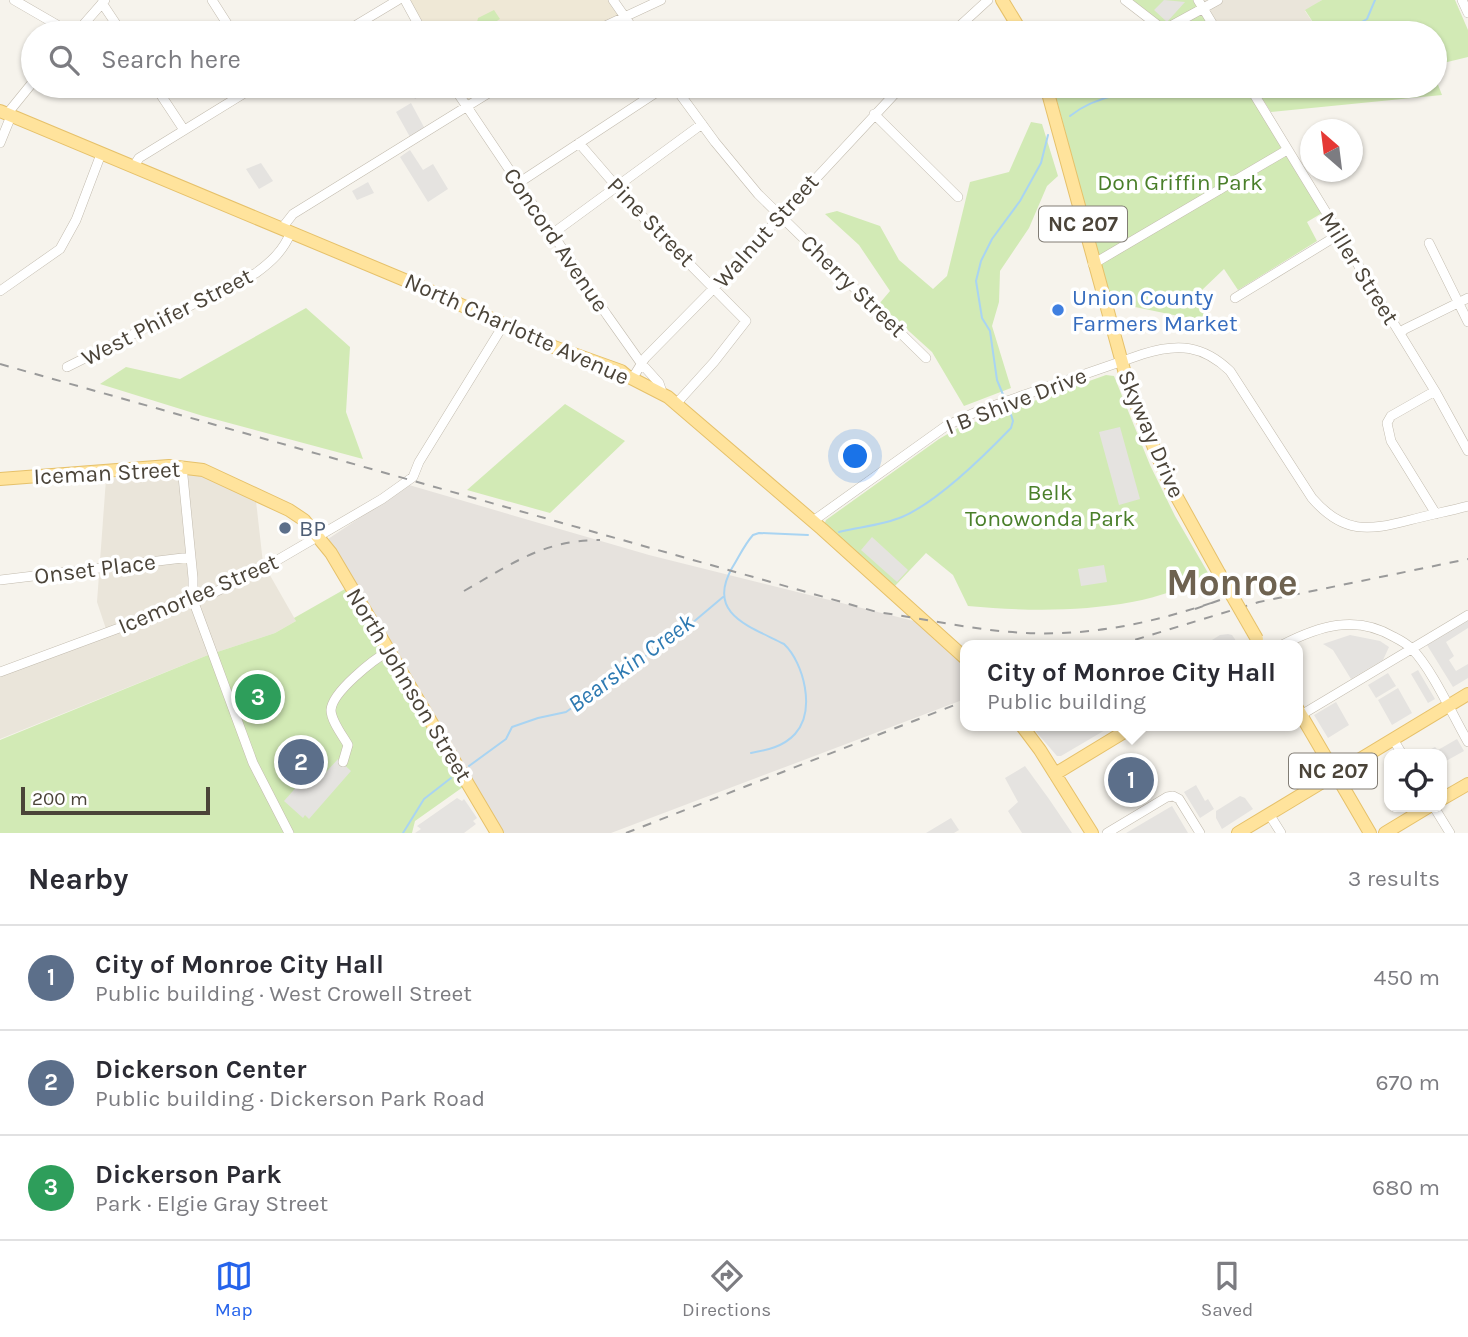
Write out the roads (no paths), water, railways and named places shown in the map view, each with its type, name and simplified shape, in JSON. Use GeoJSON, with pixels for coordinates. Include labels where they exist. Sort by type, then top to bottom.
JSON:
{"type":"FeatureCollection","features":[{"type":"Feature","properties":{"kind":"main road"},"geometry":{"type":"LineString","coordinates":[[1002,0],[1015,21]]}},
{"type":"Feature","properties":{"kind":"main road","name":"Skyway Drive"},"geometry":{"type":"LineString","coordinates":[[1050,98],[1093,264],[1140,418],[1168,481],[1258,640]]}},
{"type":"Feature","properties":{"kind":"main road","name":"North Charlotte Avenue"},"geometry":{"type":"LineString","coordinates":[[6,113],[286,230],[572,355],[621,371],[636,372]]}},
{"type":"Feature","properties":{"kind":"main road"},"geometry":{"type":"LineString","coordinates":[[636,372],[655,384],[960,654]]}},
{"type":"Feature","properties":{"kind":"main road","name":"Iceman Street"},"geometry":{"type":"LineString","coordinates":[[0,479],[182,466],[215,474],[289,510],[304,520],[319,537]]}},
{"type":"Feature","properties":{"kind":"main road","name":"North Johnson Street"},"geometry":{"type":"LineString","coordinates":[[319,537],[497,833]]}},
{"type":"Feature","properties":{"kind":"main road"},"geometry":{"type":"LineString","coordinates":[[1238,833],[1468,694]]}},
{"type":"Feature","properties":{"kind":"main road","name":"NC 207"},"geometry":{"type":"LineString","coordinates":[[1303,719],[1370,833]]}},
{"type":"Feature","properties":{"kind":"main road"},"geometry":{"type":"LineString","coordinates":[[1025,731],[1092,833]]}},
{"type":"Feature","properties":{"kind":"main road"},"geometry":{"type":"LineString","coordinates":[[1055,774],[1126,731]]}},
{"type":"Feature","properties":{"kind":"main road"},"geometry":{"type":"LineString","coordinates":[[1447,796],[1468,783]]}},
{"type":"Feature","properties":{"kind":"main road"},"geometry":{"type":"LineString","coordinates":[[1385,833],[1420,812]]}},
{"type":"Feature","properties":{"kind":"street"},"geometry":{"type":"LineString","coordinates":[[14,0],[50,21]]}},
{"type":"Feature","properties":{"kind":"street"},"geometry":{"type":"LineString","coordinates":[[212,0],[225,21]]}},
{"type":"Feature","properties":{"kind":"street"},"geometry":{"type":"LineString","coordinates":[[363,21],[398,0]]}},
{"type":"Feature","properties":{"kind":"street"},"geometry":{"type":"LineString","coordinates":[[405,0],[416,21]]}},
{"type":"Feature","properties":{"kind":"street"},"geometry":{"type":"LineString","coordinates":[[613,0],[627,21]]}},
{"type":"Feature","properties":{"kind":"street"},"geometry":{"type":"LineString","coordinates":[[618,21],[661,0]]}},
{"type":"Feature","properties":{"kind":"street"},"geometry":{"type":"LineString","coordinates":[[965,21],[988,0]]}},
{"type":"Feature","properties":{"kind":"street"},"geometry":{"type":"LineString","coordinates":[[1125,0],[1149,21]]}},
{"type":"Feature","properties":{"kind":"street"},"geometry":{"type":"LineString","coordinates":[[1176,21],[1201,4],[1218,0]]}},
{"type":"Feature","properties":{"kind":"street"},"geometry":{"type":"LineString","coordinates":[[1462,0],[1468,13]]}},
{"type":"Feature","properties":{"kind":"street"},"geometry":{"type":"LineString","coordinates":[[86,21],[103,2],[115,21]]}},
{"type":"Feature","properties":{"kind":"street"},"geometry":{"type":"LineString","coordinates":[[1201,4],[1211,21]]}},
{"type":"Feature","properties":{"kind":"street"},"geometry":{"type":"LineString","coordinates":[[0,143],[6,113],[21,96]]}},
{"type":"Feature","properties":{"kind":"street"},"geometry":{"type":"LineString","coordinates":[[163,98],[184,130]]}},
{"type":"Feature","properties":{"kind":"street"},"geometry":{"type":"LineString","coordinates":[[134,166],[139,158],[236,98]]}},
{"type":"Feature","properties":{"kind":"street","name":"Concord Avenue"},"geometry":{"type":"LineString","coordinates":[[460,98],[552,234],[636,372]]}},
{"type":"Feature","properties":{"kind":"street","name":"West Phifer Street"},"geometry":{"type":"LineString","coordinates":[[67,367],[256,273],[282,250],[293,214],[481,98]]}},
{"type":"Feature","properties":{"kind":"street"},"geometry":{"type":"LineString","coordinates":[[517,184],[648,98]]}},
{"type":"Feature","properties":{"kind":"street","name":"Cherry Street"},"geometry":{"type":"LineString","coordinates":[[683,98],[758,194],[926,358]]}},
{"type":"Feature","properties":{"kind":"street","name":"Walnut Street"},"geometry":{"type":"LineString","coordinates":[[636,372],[890,98]]}},
{"type":"Feature","properties":{"kind":"street","name":"Miller Street"},"geometry":{"type":"LineString","coordinates":[[1256,98],[1435,391],[1468,451]]}},
{"type":"Feature","properties":{"kind":"street"},"geometry":{"type":"LineString","coordinates":[[874,114],[958,197]]}},
{"type":"Feature","properties":{"kind":"street"},"geometry":{"type":"LineString","coordinates":[[552,234],[702,124]]}},
{"type":"Feature","properties":{"kind":"street","name":"Pine Street"},"geometry":{"type":"LineString","coordinates":[[579,143],[615,187],[745,319],[746,323],[676,404]]}},
{"type":"Feature","properties":{"kind":"street"},"geometry":{"type":"LineString","coordinates":[[1093,264],[1287,150]]}},
{"type":"Feature","properties":{"kind":"street"},"geometry":{"type":"LineString","coordinates":[[0,292],[60,249],[76,220],[101,154]]}},
{"type":"Feature","properties":{"kind":"street"},"geometry":{"type":"LineString","coordinates":[[1235,298],[1338,234]]}},
{"type":"Feature","properties":{"kind":"street"},"geometry":{"type":"LineString","coordinates":[[1429,243],[1468,322]]}},
{"type":"Feature","properties":{"kind":"street"},"geometry":{"type":"LineString","coordinates":[[1400,333],[1468,298]]}},
{"type":"Feature","properties":{"kind":"street","name":"Icemorlee Street"},"geometry":{"type":"LineString","coordinates":[[0,672],[193,600],[257,572],[382,499],[413,477],[419,462],[504,324]]}},
{"type":"Feature","properties":{"kind":"street","name":"I B Shive Drive"},"geometry":{"type":"LineString","coordinates":[[813,522],[935,433],[962,418],[1165,347],[1193,349],[1214,358],[1230,371],[1312,498],[1322,509],[1347,525],[1377,528],[1468,506]]}},
{"type":"Feature","properties":{"kind":"street"},"geometry":{"type":"LineString","coordinates":[[1435,391],[1391,416],[1387,423],[1391,442],[1436,514]]}},
{"type":"Feature","properties":{"kind":"street"},"geometry":{"type":"LineString","coordinates":[[182,466],[193,600],[253,763],[289,833]]}},
{"type":"Feature","properties":{"kind":"street","name":"Onset Place"},"geometry":{"type":"LineString","coordinates":[[0,580],[191,557]]}},
{"type":"Feature","properties":{"kind":"street"},"geometry":{"type":"LineString","coordinates":[[1303,710],[1468,615]]}},
{"type":"Feature","properties":{"kind":"street"},"geometry":{"type":"LineString","coordinates":[[1293,640],[1322,627],[1356,624],[1383,630],[1412,648],[1468,742]]}},
{"type":"Feature","properties":{"kind":"street"},"geometry":{"type":"LineString","coordinates":[[343,762],[348,745],[333,717],[332,705],[363,668],[389,651]]}},
{"type":"Feature","properties":{"kind":"street"},"geometry":{"type":"LineString","coordinates":[[1394,739],[1399,749]]}},
{"type":"Feature","properties":{"kind":"street"},"geometry":{"type":"LineString","coordinates":[[1107,833],[1171,796],[1179,799],[1200,833]]}},
{"type":"Feature","properties":{"kind":"street"},"geometry":{"type":"LineString","coordinates":[[1437,812],[1450,833]]}},
{"type":"Feature","properties":{"kind":"street"},"geometry":{"type":"LineString","coordinates":[[1269,814],[1281,833]]}},
{"type":"Feature","properties":{"kind":"waterway","name":"Bearskin Creek"},"geometry":{"type":"LineString","coordinates":[[1363,21],[1367,19],[1375,0]]}},
{"type":"Feature","properties":{"kind":"waterway","name":"Bearskin Creek"},"geometry":{"type":"LineString","coordinates":[[1070,116],[1104,98]]}},
{"type":"Feature","properties":{"kind":"waterway","name":"Bearskin Creek"},"geometry":{"type":"LineString","coordinates":[[1004,397],[997,380],[990,331],[982,318],[976,281],[981,261],[992,239],[1020,201],[1041,163],[1048,135]]}},
{"type":"Feature","properties":{"kind":"waterway","name":"Bearskin Creek"},"geometry":{"type":"LineString","coordinates":[[839,532],[902,517],[945,490],[1011,428],[1013,421],[1008,405]]}},
{"type":"Feature","properties":{"kind":"waterway","name":"Bearskin Creek"},"geometry":{"type":"LineString","coordinates":[[751,753],[780,745],[795,734],[805,713],[805,688],[797,663],[784,644],[745,624],[728,608],[724,597],[725,584],[753,535],[808,535]]}},
{"type":"Feature","properties":{"kind":"waterway","name":"Bearskin Creek"},"geometry":{"type":"LineString","coordinates":[[469,766],[506,739],[512,727],[566,712],[691,624],[723,597]]}},
{"type":"Feature","properties":{"kind":"waterway","name":"Bearskin Creek"},"geometry":{"type":"LineString","coordinates":[[403,833],[424,799],[451,778]]}},
{"type":"Feature","properties":{"kind":"railway"},"geometry":{"type":"LineString","coordinates":[[0,364],[877,612],[989,630],[1052,633],[1125,626],[1220,600],[1195,609]]}},
{"type":"Feature","properties":{"kind":"railway"},"geometry":{"type":"LineString","coordinates":[[464,591],[529,555],[561,544],[600,540]]}},
{"type":"Feature","properties":{"kind":"railway"},"geometry":{"type":"LineString","coordinates":[[1134,640],[1259,602],[1468,559]]}},
{"type":"Feature","properties":{"kind":"railway"},"geometry":{"type":"LineString","coordinates":[[1244,592],[1255,588]]}},
{"type":"Feature","properties":{"kind":"railway"},"geometry":{"type":"LineString","coordinates":[[626,833],[960,703]]}},
{"type":"Feature","properties":{"kind":"place","name":"Union County Farmers Market"},"geometry":{"type":"Point","coordinates":[1058,310]}},
{"type":"Feature","properties":{"kind":"place","name":"BP"},"geometry":{"type":"Point","coordinates":[285,528]}},
{"type":"Feature","properties":{"kind":"place","name":"Dickerson Park"},"geometry":{"type":"Point","coordinates":[258,697]}},
{"type":"Feature","properties":{"kind":"place","name":"Dickerson Center"},"geometry":{"type":"Point","coordinates":[301,762]}},
{"type":"Feature","properties":{"kind":"place","name":"City of Monroe City Hall"},"geometry":{"type":"Point","coordinates":[1131,780]}},
{"type":"Feature","properties":{"kind":"district","name":"Monroe"},"geometry":{"type":"Point","coordinates":[1232,582]}},
{"type":"Feature","properties":{"kind":"park label","name":"Don Griffin Park"},"geometry":{"type":"Point","coordinates":[1180,182]}},
{"type":"Feature","properties":{"kind":"park label","name":"Belk Tonowonda Park"},"geometry":{"type":"Point","coordinates":[1050,505]}}]}
